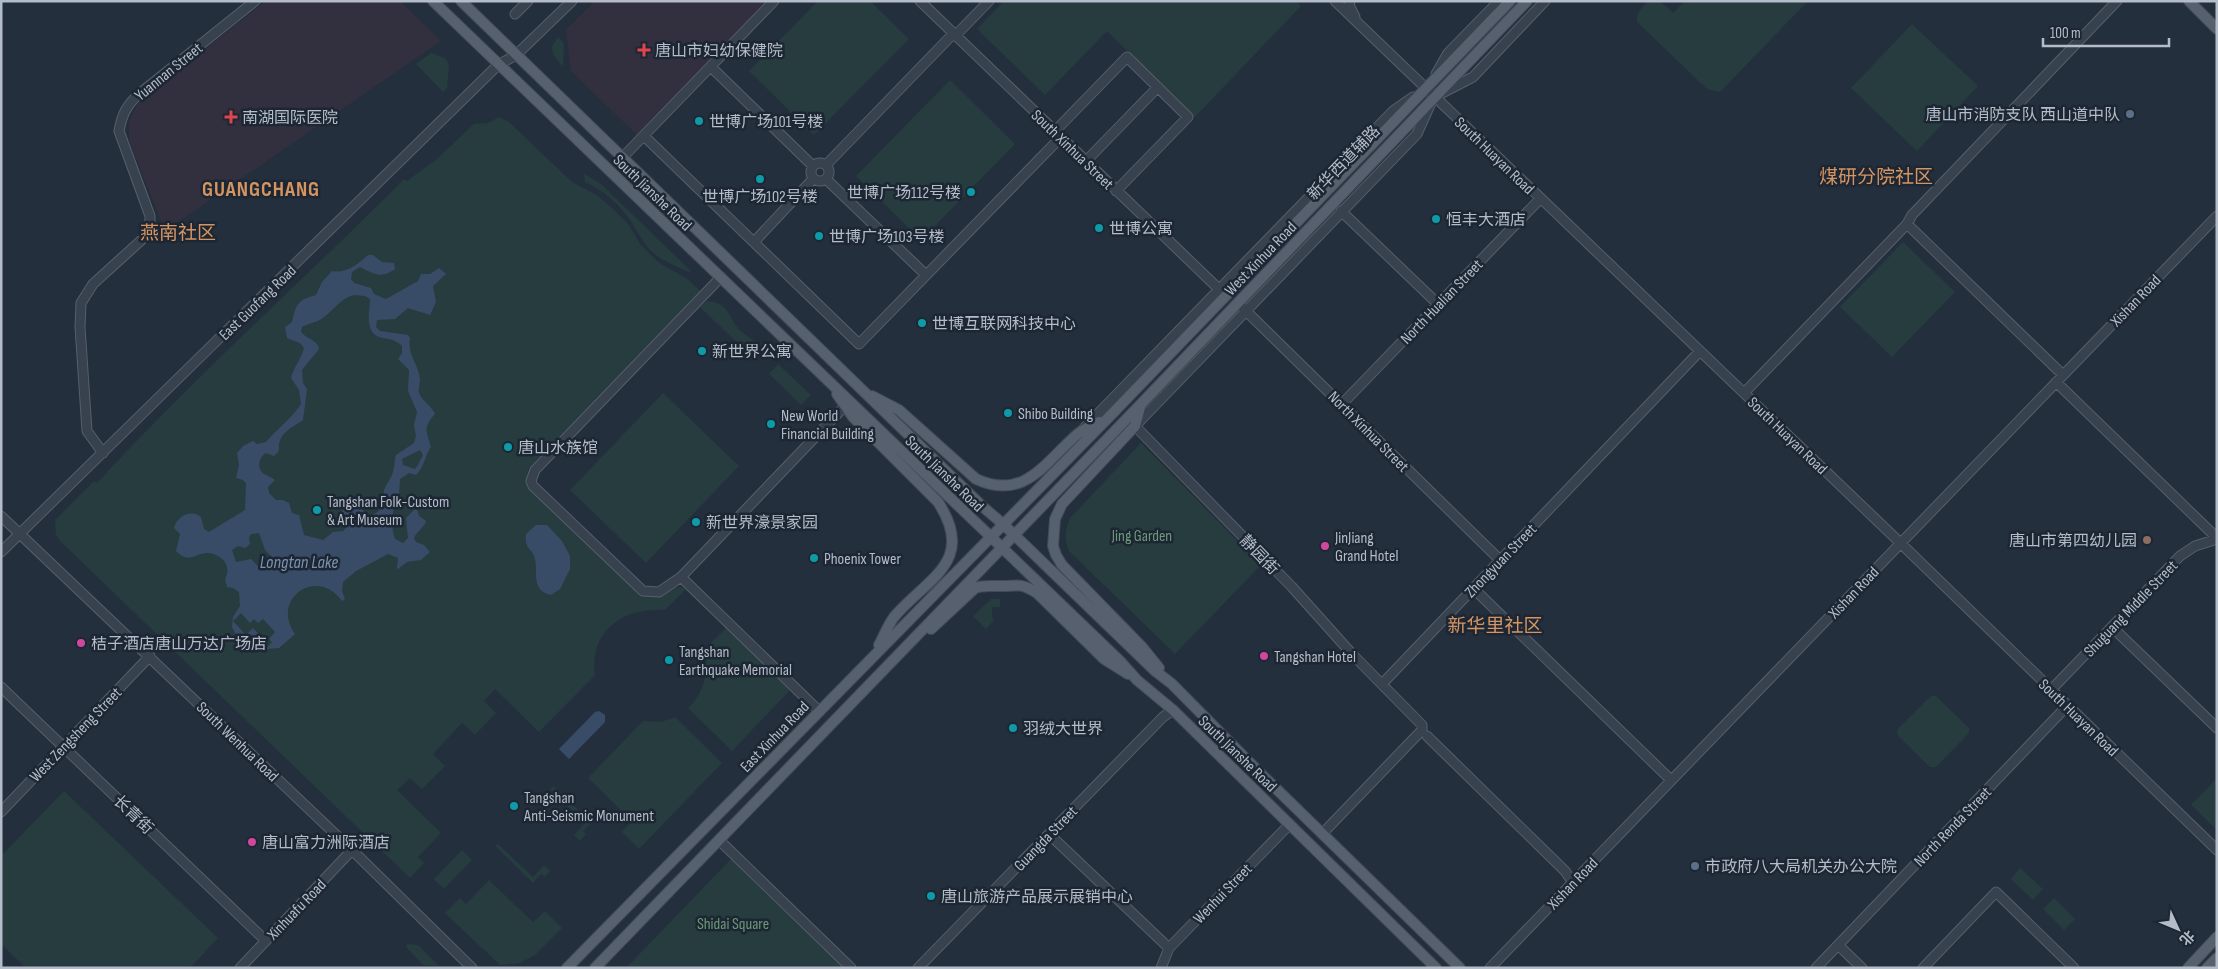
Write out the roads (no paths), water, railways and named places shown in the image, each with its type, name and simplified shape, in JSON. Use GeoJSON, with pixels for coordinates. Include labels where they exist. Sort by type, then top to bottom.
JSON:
{"type":"FeatureCollection","features":[{"type":"Feature","properties":{"kind":"main road","name":"South Jianshe Road"},"geometry":{"type":"LineString","coordinates":[[433,1],[989,537],[1120,660],[1137,680],[1173,710],[1436,968]]}},
{"type":"Feature","properties":{"kind":"main road","name":"South Jianshe Road"},"geometry":{"type":"LineString","coordinates":[[461,1],[862,391],[1154,670],[1172,684],[1460,968]]}},
{"type":"Feature","properties":{"kind":"main road","name":"West Xinhua Road"},"geometry":{"type":"LineString","coordinates":[[1014,535],[1237,303],[1431,92],[1510,1]]}},
{"type":"Feature","properties":{"kind":"main road","name":"West Xinhua Road"},"geometry":{"type":"LineString","coordinates":[[1003,524],[1110,417],[1222,293],[1527,1]]}},
{"type":"Feature","properties":{"kind":"main road"},"geometry":{"type":"LineString","coordinates":[[2189,1],[2217,29]]}},
{"type":"Feature","properties":{"kind":"main road"},"geometry":{"type":"LineString","coordinates":[[832,385],[844,407],[938,502],[952,529],[951,548],[944,569],[893,618],[875,654]]}},
{"type":"Feature","properties":{"kind":"main road"},"geometry":{"type":"LineString","coordinates":[[862,391],[899,410],[976,479],[986,483],[1006,486],[1031,478],[1041,471],[1080,432],[1110,417]]}},
{"type":"Feature","properties":{"kind":"main road"},"geometry":{"type":"LineString","coordinates":[[1142,403],[1135,426],[1062,504],[1055,518],[1053,546],[1062,565],[1142,647],[1172,684]]}},
{"type":"Feature","properties":{"kind":"main road","name":"East Xinhua Road"},"geometry":{"type":"LineString","coordinates":[[566,968],[1003,524]]}},
{"type":"Feature","properties":{"kind":"main road","name":"East Xinhua Road"},"geometry":{"type":"LineString","coordinates":[[595,968],[1014,535]]}},
{"type":"Feature","properties":{"kind":"main road"},"geometry":{"type":"LineString","coordinates":[[906,646],[927,634],[975,588],[983,585],[1001,587],[1017,584],[1026,586],[1037,593],[1104,659],[1137,680]]}},
{"type":"Feature","properties":{"kind":"main road"},"geometry":{"type":"LineString","coordinates":[[2188,968],[2217,937]]}},
{"type":"Feature","properties":{"kind":"main road"},"geometry":{"type":"LineString","coordinates":[[2207,968],[2217,958]]}},
{"type":"Feature","properties":{"kind":"street","name":"Yuannan Street"},"geometry":{"type":"LineString","coordinates":[[103,453],[88,431],[80,327],[81,303],[93,284],[147,235],[150,225],[150,216],[119,131],[122,116],[129,104],[139,94],[255,1]]}},
{"type":"Feature","properties":{"kind":"street"},"geometry":{"type":"LineString","coordinates":[[515,14],[528,1]]}},
{"type":"Feature","properties":{"kind":"street","name":"East Guofang Road"},"geometry":{"type":"LineString","coordinates":[[1,552],[498,65],[516,55],[572,1]]}},
{"type":"Feature","properties":{"kind":"street"},"geometry":{"type":"LineString","coordinates":[[622,158],[774,1]]}},
{"type":"Feature","properties":{"kind":"street","name":"South Xinhua Street"},"geometry":{"type":"LineString","coordinates":[[920,1],[1222,293]]}},
{"type":"Feature","properties":{"kind":"street"},"geometry":{"type":"LineString","coordinates":[[826,165],[989,1]]}},
{"type":"Feature","properties":{"kind":"street","name":"South Huayan Road"},"geometry":{"type":"LineString","coordinates":[[1335,1],[2217,850]]}},
{"type":"Feature","properties":{"kind":"street"},"geometry":{"type":"LineString","coordinates":[[1350,1],[1349,5],[1357,22]]}},
{"type":"Feature","properties":{"kind":"street","name":"新华西道辅路"},"geometry":{"type":"LineString","coordinates":[[1135,426],[1417,134],[1431,92],[1448,53],[1499,1]]}},
{"type":"Feature","properties":{"kind":"street"},"geometry":{"type":"LineString","coordinates":[[1431,92],[1473,77],[1545,1]]}},
{"type":"Feature","properties":{"kind":"street"},"geometry":{"type":"LineString","coordinates":[[1744,393],[1907,224],[1912,215],[2117,1]]}},
{"type":"Feature","properties":{"kind":"street"},"geometry":{"type":"LineString","coordinates":[[644,136],[859,344],[926,276],[1127,57],[1188,117],[1116,191]]}},
{"type":"Feature","properties":{"kind":"street"},"geometry":{"type":"LineString","coordinates":[[711,67],[813,166]]}},
{"type":"Feature","properties":{"kind":"street"},"geometry":{"type":"LineString","coordinates":[[1086,161],[1158,87]]}},
{"type":"Feature","properties":{"kind":"street"},"geometry":{"type":"LineString","coordinates":[[813,166],[818,164],[826,165]]}},
{"type":"Feature","properties":{"kind":"street"},"geometry":{"type":"LineString","coordinates":[[813,179],[821,182],[826,179],[829,172],[826,165]]}},
{"type":"Feature","properties":{"kind":"street"},"geometry":{"type":"LineString","coordinates":[[813,166],[811,171],[813,179]]}},
{"type":"Feature","properties":{"kind":"street"},"geometry":{"type":"LineString","coordinates":[[754,242],[813,179]]}},
{"type":"Feature","properties":{"kind":"street"},"geometry":{"type":"LineString","coordinates":[[826,179],[926,276]]}},
{"type":"Feature","properties":{"kind":"street","name":"North Hualian Street"},"geometry":{"type":"LineString","coordinates":[[1342,404],[1540,199]]}},
{"type":"Feature","properties":{"kind":"street"},"geometry":{"type":"LineString","coordinates":[[1341,211],[1438,304]]}},
{"type":"Feature","properties":{"kind":"street","name":"Xishan Road"},"geometry":{"type":"LineString","coordinates":[[1490,968],[2217,216]]}},
{"type":"Feature","properties":{"kind":"street"},"geometry":{"type":"LineString","coordinates":[[1907,224],[2217,538]]}},
{"type":"Feature","properties":{"kind":"street"},"geometry":{"type":"LineString","coordinates":[[720,277],[532,475],[533,486],[643,591],[650,593],[659,592],[681,576],[844,407]]}},
{"type":"Feature","properties":{"kind":"street"},"geometry":{"type":"LineString","coordinates":[[1080,432],[1222,293]]}},
{"type":"Feature","properties":{"kind":"street","name":"North Xinhua Street"},"geometry":{"type":"LineString","coordinates":[[1237,303],[1500,560]]}},
{"type":"Feature","properties":{"kind":"street","name":"Zhongyuan Street"},"geometry":{"type":"LineString","coordinates":[[1382,684],[1700,352]]}},
{"type":"Feature","properties":{"kind":"street","name":"静园街"},"geometry":{"type":"LineString","coordinates":[[1135,426],[1292,587],[1382,684]]}},
{"type":"Feature","properties":{"kind":"street","name":"South Wenhua Road"},"geometry":{"type":"LineString","coordinates":[[1,516],[150,656],[472,968]]}},
{"type":"Feature","properties":{"kind":"street","name":"Shuguang Middle Street"},"geometry":{"type":"LineString","coordinates":[[2051,690],[2180,556],[2195,546],[2217,538]]}},
{"type":"Feature","properties":{"kind":"street"},"geometry":{"type":"LineString","coordinates":[[681,576],[819,711]]}},
{"type":"Feature","properties":{"kind":"street"},"geometry":{"type":"LineString","coordinates":[[1473,588],[1672,780]]}},
{"type":"Feature","properties":{"kind":"street"},"geometry":{"type":"LineString","coordinates":[[2112,627],[2217,728]]}},
{"type":"Feature","properties":{"kind":"street","name":"West Zengsheng Street"},"geometry":{"type":"LineString","coordinates":[[1,812],[150,656]]}},
{"type":"Feature","properties":{"kind":"street"},"geometry":{"type":"LineString","coordinates":[[1322,834],[1422,730],[1422,725],[1382,684]]}},
{"type":"Feature","properties":{"kind":"street","name":"长青街"},"geometry":{"type":"LineString","coordinates":[[1,687],[266,940]]}},
{"type":"Feature","properties":{"kind":"street","name":"North Renda Street"},"geometry":{"type":"LineString","coordinates":[[1816,968],[2068,705]]}},
{"type":"Feature","properties":{"kind":"street","name":"Guangda Street"},"geometry":{"type":"LineString","coordinates":[[918,968],[1173,710]]}},
{"type":"Feature","properties":{"kind":"street"},"geometry":{"type":"LineString","coordinates":[[1427,736],[1566,871],[1573,882]]}},
{"type":"Feature","properties":{"kind":"street"},"geometry":{"type":"LineString","coordinates":[[1,806],[55,750],[63,747],[63,753],[1,819]]}},
{"type":"Feature","properties":{"kind":"street","name":"Wenhui Street"},"geometry":{"type":"LineString","coordinates":[[1161,968],[1169,948],[1290,824]]}},
{"type":"Feature","properties":{"kind":"street"},"geometry":{"type":"LineString","coordinates":[[1049,834],[1169,948]]}},
{"type":"Feature","properties":{"kind":"street"},"geometry":{"type":"LineString","coordinates":[[719,840],[851,968]]}},
{"type":"Feature","properties":{"kind":"street","name":"Xinhuafu Road"},"geometry":{"type":"LineString","coordinates":[[240,968],[352,850]]}},
{"type":"Feature","properties":{"kind":"street"},"geometry":{"type":"LineString","coordinates":[[1923,968],[1996,892],[2074,968]]}},
{"type":"Feature","properties":{"kind":"street"},"geometry":{"type":"LineString","coordinates":[[1838,944],[1862,968]]}},
{"type":"Feature","properties":{"kind":"water","name":"Longtan Lake"},"geometry":{"type":"Polygon","coordinates":[[[368,255],[373,255],[382,262],[394,263],[395,269],[381,275],[360,267],[352,272],[351,279],[354,283],[371,288],[374,294],[386,299],[418,281],[421,274],[430,274],[439,268],[446,274],[433,286],[436,302],[430,315],[408,308],[395,319],[377,320],[376,327],[380,331],[408,335],[410,338],[410,350],[419,374],[419,393],[435,414],[427,427],[431,447],[416,475],[409,473],[400,479],[399,495],[405,502],[394,508],[392,520],[395,539],[403,543],[408,538],[406,518],[414,510],[417,510],[419,516],[426,521],[414,538],[416,542],[424,545],[430,552],[421,560],[407,562],[398,569],[398,558],[388,554],[356,571],[343,582],[342,591],[345,599],[342,601],[332,591],[321,586],[310,587],[300,591],[292,599],[288,609],[289,621],[295,634],[279,648],[266,649],[272,642],[269,639],[275,632],[263,619],[258,623],[254,619],[250,623],[241,613],[233,621],[246,635],[253,628],[265,641],[255,651],[242,636],[235,633],[232,627],[233,617],[240,606],[239,592],[227,587],[225,579],[227,566],[225,562],[218,556],[209,553],[189,558],[181,555],[176,551],[180,534],[174,528],[181,517],[193,514],[201,517],[204,529],[209,532],[245,510],[246,483],[236,478],[239,465],[237,453],[243,446],[253,441],[257,444],[266,442],[301,404],[299,390],[291,378],[304,348],[300,343],[287,338],[285,327],[292,322],[298,304],[316,295],[322,282],[332,271],[347,270],[368,255]],[[354,295],[348,297],[323,318],[302,327],[301,332],[316,343],[319,349],[302,370],[303,383],[307,389],[303,420],[283,435],[280,440],[279,451],[274,456],[266,453],[259,463],[262,472],[275,480],[268,487],[269,493],[276,500],[283,500],[289,503],[292,513],[299,515],[304,535],[323,540],[333,532],[343,531],[348,526],[346,520],[340,518],[340,513],[346,507],[354,503],[359,504],[367,516],[382,508],[386,503],[384,489],[392,476],[396,455],[414,443],[416,436],[414,425],[417,412],[408,391],[409,370],[398,359],[402,353],[402,346],[397,342],[378,337],[374,334],[369,323],[370,299],[365,296],[354,295]],[[420,450],[402,459],[403,465],[415,469],[423,455],[420,450]],[[259,533],[251,534],[249,538],[250,544],[245,548],[238,546],[232,550],[236,562],[251,559],[260,568],[272,557],[265,550],[259,533]]]}},
{"type":"Feature","properties":{"kind":"water"},"geometry":{"type":"Polygon","coordinates":[[[536,525],[547,525],[562,541],[570,556],[570,569],[560,589],[551,595],[545,593],[538,585],[535,559],[526,543],[526,534],[536,525]]]}},
{"type":"Feature","properties":{"kind":"water"},"geometry":{"type":"Polygon","coordinates":[[[599,711],[605,715],[605,722],[569,759],[559,749],[595,712],[599,711]]]}},
{"type":"Feature","properties":{"kind":"place","name":"唐山市妇幼保健院"},"geometry":{"type":"Point","coordinates":[644,50]}},
{"type":"Feature","properties":{"kind":"place","name":"唐山市消防支队 西山道中队"},"geometry":{"type":"Point","coordinates":[2130,114]}},
{"type":"Feature","properties":{"kind":"place","name":"南湖国际医院"},"geometry":{"type":"Point","coordinates":[231,117]}},
{"type":"Feature","properties":{"kind":"place","name":"世博广场101号楼"},"geometry":{"type":"Point","coordinates":[699,121]}},
{"type":"Feature","properties":{"kind":"place","name":"世博广场102号楼"},"geometry":{"type":"Point","coordinates":[760,179]}},
{"type":"Feature","properties":{"kind":"place","name":"世博广场112号楼"},"geometry":{"type":"Point","coordinates":[971,192]}},
{"type":"Feature","properties":{"kind":"place","name":"恒丰大酒店"},"geometry":{"type":"Point","coordinates":[1436,219]}},
{"type":"Feature","properties":{"kind":"place","name":"世博公寓"},"geometry":{"type":"Point","coordinates":[1099,228]}},
{"type":"Feature","properties":{"kind":"place","name":"世博广场103号楼"},"geometry":{"type":"Point","coordinates":[819,236]}},
{"type":"Feature","properties":{"kind":"place","name":"世博互联网科技中心"},"geometry":{"type":"Point","coordinates":[922,323]}},
{"type":"Feature","properties":{"kind":"place","name":"新世界公寓"},"geometry":{"type":"Point","coordinates":[702,351]}},
{"type":"Feature","properties":{"kind":"place","name":"Shibo Building"},"geometry":{"type":"Point","coordinates":[1008,413]}},
{"type":"Feature","properties":{"kind":"place","name":"New World Financial Building"},"geometry":{"type":"Point","coordinates":[771,424]}},
{"type":"Feature","properties":{"kind":"place","name":"唐山水族馆"},"geometry":{"type":"Point","coordinates":[508,447]}},
{"type":"Feature","properties":{"kind":"place","name":"Tangshan Folk-Custom & Art Museum"},"geometry":{"type":"Point","coordinates":[317,510]}},
{"type":"Feature","properties":{"kind":"place","name":"新世界濠景家园"},"geometry":{"type":"Point","coordinates":[696,522]}},
{"type":"Feature","properties":{"kind":"place","name":"唐山市第四幼儿园"},"geometry":{"type":"Point","coordinates":[2147,540]}},
{"type":"Feature","properties":{"kind":"place","name":"JinJiang Grand Hotel"},"geometry":{"type":"Point","coordinates":[1325,546]}},
{"type":"Feature","properties":{"kind":"place","name":"Phoenix Tower"},"geometry":{"type":"Point","coordinates":[814,558]}},
{"type":"Feature","properties":{"kind":"place","name":"桔子酒店唐山万达广场店"},"geometry":{"type":"Point","coordinates":[81,643]}},
{"type":"Feature","properties":{"kind":"place","name":"Tangshan Hotel"},"geometry":{"type":"Point","coordinates":[1264,656]}},
{"type":"Feature","properties":{"kind":"place","name":"Tangshan Earthquake Memorial"},"geometry":{"type":"Point","coordinates":[669,660]}},
{"type":"Feature","properties":{"kind":"place","name":"羽绒大世界"},"geometry":{"type":"Point","coordinates":[1013,728]}},
{"type":"Feature","properties":{"kind":"place","name":"Tangshan Anti-Seismic Monument"},"geometry":{"type":"Point","coordinates":[514,806]}},
{"type":"Feature","properties":{"kind":"place","name":"唐山富力洲际酒店"},"geometry":{"type":"Point","coordinates":[252,842]}},
{"type":"Feature","properties":{"kind":"place","name":"市政府八大局机关办公大院"},"geometry":{"type":"Point","coordinates":[1695,866]}},
{"type":"Feature","properties":{"kind":"place","name":"唐山旅游产品展示展销中心"},"geometry":{"type":"Point","coordinates":[931,896]}},
{"type":"Feature","properties":{"kind":"district","name":"煤研分院社区"},"geometry":{"type":"Point","coordinates":[1876,176]}},
{"type":"Feature","properties":{"kind":"district","name":"GUANGCHANG"},"geometry":{"type":"Point","coordinates":[261,189]}},
{"type":"Feature","properties":{"kind":"district","name":"燕南社区"},"geometry":{"type":"Point","coordinates":[178,232]}},
{"type":"Feature","properties":{"kind":"district","name":"新华里社区"},"geometry":{"type":"Point","coordinates":[1495,625]}},
{"type":"Feature","properties":{"kind":"park label","name":"Jing Garden"},"geometry":{"type":"Point","coordinates":[1142,535]}},
{"type":"Feature","properties":{"kind":"park label","name":"Shidai Square"},"geometry":{"type":"Point","coordinates":[733,923]}}]}
